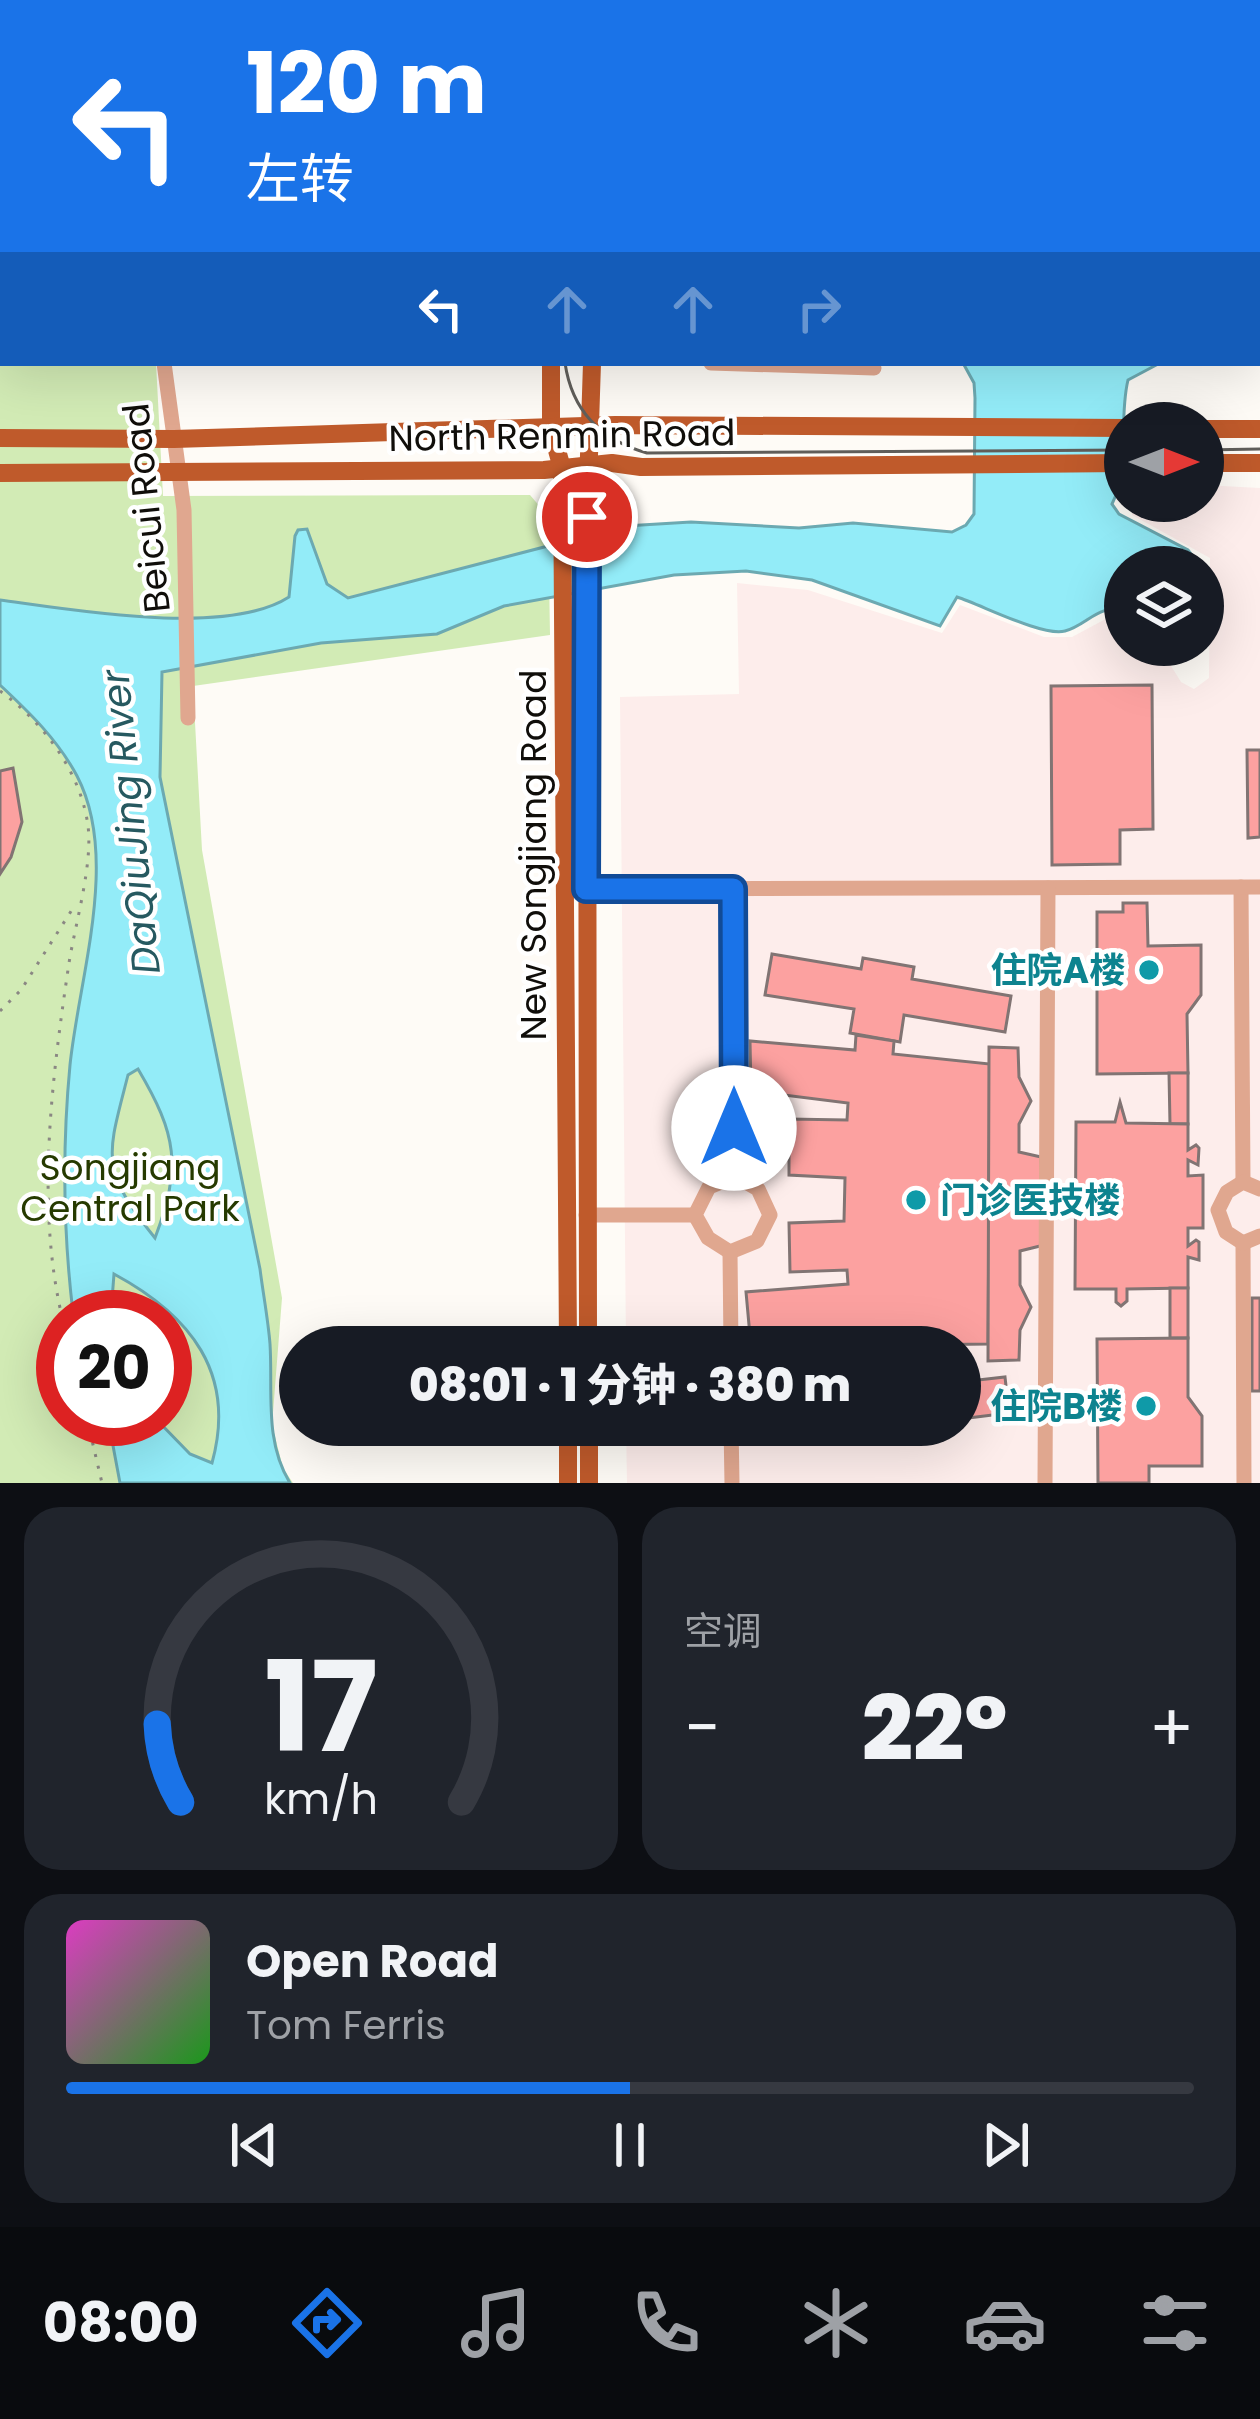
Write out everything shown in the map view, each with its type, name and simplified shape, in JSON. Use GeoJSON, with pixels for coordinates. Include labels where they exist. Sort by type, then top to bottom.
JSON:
{"type":"FeatureCollection","features":[{"type":"Feature","properties":{"kind":"main road","name":"New Songjiang Road"},"geometry":{"type":"LineString","coordinates":[[551,366],[551,429],[562,468],[568,1326]]}},
{"type":"Feature","properties":{"kind":"main road","name":"New Songjiang Road"},"geometry":{"type":"LineString","coordinates":[[588,1326],[587,533],[592,366]]}},
{"type":"Feature","properties":{"kind":"main road","name":"North Renmin Road"},"geometry":{"type":"LineString","coordinates":[[0,438],[174,439],[592,427],[1104,428]]}},
{"type":"Feature","properties":{"kind":"main road"},"geometry":{"type":"LineString","coordinates":[[1224,429],[1260,429]]}},
{"type":"Feature","properties":{"kind":"main road","name":"North Renmin Road"},"geometry":{"type":"LineString","coordinates":[[0,473],[1104,463]]}},
{"type":"Feature","properties":{"kind":"main road"},"geometry":{"type":"LineString","coordinates":[[1224,463],[1260,463]]}},
{"type":"Feature","properties":{"kind":"main road"},"geometry":{"type":"LineString","coordinates":[[568,1446],[568,1483]]}},
{"type":"Feature","properties":{"kind":"main road"},"geometry":{"type":"LineString","coordinates":[[589,1446],[589,1483]]}},
{"type":"Feature","properties":{"kind":"street","name":"Beicui Road"},"geometry":{"type":"LineString","coordinates":[[164,366],[184,510],[188,718]]}},
{"type":"Feature","properties":{"kind":"street"},"geometry":{"type":"LineString","coordinates":[[809,366],[874,368]]}},
{"type":"Feature","properties":{"kind":"street"},"geometry":{"type":"LineString","coordinates":[[1046,1483],[1048,887]]}},
{"type":"Feature","properties":{"kind":"street"},"geometry":{"type":"LineString","coordinates":[[1240,887],[1244,1182]]}},
{"type":"Feature","properties":{"kind":"street"},"geometry":{"type":"LineString","coordinates":[[586,889],[1260,887]]}},
{"type":"Feature","properties":{"kind":"street"},"geometry":{"type":"LineString","coordinates":[[733,889],[735,1176]]}},
{"type":"Feature","properties":{"kind":"street"},"geometry":{"type":"LineString","coordinates":[[695,1215],[709,1187],[735,1176]]}},
{"type":"Feature","properties":{"kind":"street"},"geometry":{"type":"LineString","coordinates":[[730,1252],[757,1241],[770,1216],[758,1189],[735,1176]]}},
{"type":"Feature","properties":{"kind":"street"},"geometry":{"type":"LineString","coordinates":[[1244,1182],[1260,1189]]}},
{"type":"Feature","properties":{"kind":"street"},"geometry":{"type":"LineString","coordinates":[[1243,1243],[1226,1232],[1218,1210],[1227,1192],[1244,1182]]}},
{"type":"Feature","properties":{"kind":"street"},"geometry":{"type":"LineString","coordinates":[[586,1215],[695,1215]]}},
{"type":"Feature","properties":{"kind":"street"},"geometry":{"type":"LineString","coordinates":[[695,1215],[708,1238],[730,1252]]}},
{"type":"Feature","properties":{"kind":"street"},"geometry":{"type":"LineString","coordinates":[[1243,1243],[1260,1236]]}},
{"type":"Feature","properties":{"kind":"street"},"geometry":{"type":"LineString","coordinates":[[1243,1243],[1252,1431],[1244,1483]]}},
{"type":"Feature","properties":{"kind":"street"},"geometry":{"type":"LineString","coordinates":[[730,1252],[730,1326]]}},
{"type":"Feature","properties":{"kind":"street"},"geometry":{"type":"LineString","coordinates":[[731,1446],[732,1483]]}},
{"type":"Feature","properties":{"kind":"path"},"geometry":{"type":"LineString","coordinates":[[0,691],[40,725],[74,777],[88,827],[49,1103],[56,1290]]}},
{"type":"Feature","properties":{"kind":"path"},"geometry":{"type":"LineString","coordinates":[[0,1011],[21,990],[79,900]]}},
{"type":"Feature","properties":{"kind":"path"},"geometry":{"type":"LineString","coordinates":[[93,1446],[102,1483]]}},
{"type":"Feature","properties":{"kind":"shaded area"},"geometry":{"type":"Polygon","coordinates":[[[1224,486],[1260,488],[1260,1483],[627,1483],[626,1446],[981,1446],[981,1326],[626,1326],[620,697],[739,694],[737,583],[808,590],[942,633],[960,605],[1044,637],[1072,637],[1104,620],[1104,666],[1171,666],[1181,682],[1194,689],[1209,678],[1209,666],[1224,666],[1224,546],[1188,546],[1145,522],[1224,522],[1224,486]]]}},
{"type":"Feature","properties":{"kind":"green space","name":"Songjiang Central Park"},"geometry":{"type":"Polygon","coordinates":[[[0,366],[156,366],[163,496],[530,495],[548,516],[550,635],[193,686],[202,850],[282,1298],[272,1425],[283,1468],[293,1483],[0,1483],[0,366]]]}},
{"type":"Feature","properties":{"kind":"water","name":"DaQiuJing River"},"geometry":{"type":"Polygon","coordinates":[[[965,366],[1154,366],[1128,380],[1125,402],[1104,402],[1104,522],[1134,522],[1180,546],[1104,546],[1104,611],[1065,631],[1028,625],[957,597],[940,626],[812,580],[746,571],[674,575],[504,606],[437,634],[321,643],[162,672],[160,777],[260,1269],[270,1344],[273,1433],[290,1483],[120,1483],[113,1446],[182,1446],[212,1463],[218,1401],[212,1374],[192,1338],[192,1290],[141,1290],[114,1274],[113,1290],[71,1290],[66,1127],[70,1065],[93,918],[95,843],[77,776],[42,727],[0,685],[0,600],[149,617],[228,616],[262,609],[289,597],[295,536],[298,530],[307,529],[327,584],[348,598],[625,526],[691,522],[799,528],[853,523],[952,532],[974,514],[975,398],[974,383],[965,366]],[[138,1069],[128,1075],[115,1125],[113,1161],[124,1195],[155,1238],[172,1170],[168,1132],[138,1069]]]}},
{"type":"Feature","properties":{"kind":"building"},"geometry":{"type":"Polygon","coordinates":[[[1152,685],[1153,829],[1120,830],[1120,864],[1052,865],[1051,686],[1152,685]]]}},
{"type":"Feature","properties":{"kind":"building"},"geometry":{"type":"Polygon","coordinates":[[[1247,750],[1260,750],[1260,837],[1248,838],[1247,750]]]}},
{"type":"Feature","properties":{"kind":"building"},"geometry":{"type":"Polygon","coordinates":[[[13,768],[22,822],[0,874],[0,771],[13,768]]]}},
{"type":"Feature","properties":{"kind":"building","name":"住院A楼"},"geometry":{"type":"Polygon","coordinates":[[[1123,903],[1147,903],[1148,946],[1201,945],[1201,995],[1187,1014],[1188,1073],[1097,1074],[1097,912],[1123,912],[1123,903]]]}},
{"type":"Feature","properties":{"kind":"building"},"geometry":{"type":"Polygon","coordinates":[[[772,954],[861,969],[863,958],[914,967],[912,979],[1011,996],[1005,1032],[904,1015],[900,1042],[850,1033],[854,1009],[765,995],[772,954]]]}},
{"type":"Feature","properties":{"kind":"building","name":"门诊医技楼"},"geometry":{"type":"Polygon","coordinates":[[[856,1035],[894,1041],[893,1054],[990,1064],[988,1344],[981,1344],[981,1326],[749,1326],[746,1292],[848,1284],[847,1270],[790,1272],[789,1223],[844,1221],[845,1178],[789,1175],[789,1119],[847,1120],[848,1103],[751,1091],[750,1041],[855,1050],[856,1035]]]}},
{"type":"Feature","properties":{"kind":"building"},"geometry":{"type":"Polygon","coordinates":[[[989,1047],[1018,1048],[1019,1077],[1031,1101],[1019,1124],[1019,1152],[1041,1157],[1044,1245],[1020,1251],[1020,1285],[1031,1307],[1020,1330],[1019,1360],[988,1361],[989,1047]]]}},
{"type":"Feature","properties":{"kind":"building"},"geometry":{"type":"Polygon","coordinates":[[[1169,1073],[1188,1073],[1188,1124],[1170,1124],[1169,1073]]]}},
{"type":"Feature","properties":{"kind":"building"},"geometry":{"type":"Polygon","coordinates":[[[1120,1102],[1126,1123],[1188,1124],[1188,1150],[1199,1148],[1198,1165],[1188,1160],[1188,1176],[1203,1175],[1203,1228],[1188,1228],[1188,1246],[1199,1242],[1199,1260],[1188,1257],[1188,1288],[1127,1289],[1127,1301],[1121,1306],[1116,1302],[1116,1289],[1075,1289],[1076,1122],[1115,1122],[1120,1102]]]}},
{"type":"Feature","properties":{"kind":"building"},"geometry":{"type":"Polygon","coordinates":[[[1170,1288],[1188,1288],[1188,1338],[1170,1338],[1170,1288]]]}},
{"type":"Feature","properties":{"kind":"building"},"geometry":{"type":"Polygon","coordinates":[[[1252,1298],[1260,1298],[1260,1391],[1252,1391],[1252,1298]]]}},
{"type":"Feature","properties":{"kind":"building","name":"住院B楼"},"geometry":{"type":"Polygon","coordinates":[[[1188,1338],[1188,1397],[1202,1416],[1202,1466],[1149,1466],[1149,1483],[1098,1483],[1097,1339],[1188,1338]]]}},
{"type":"Feature","properties":{"kind":"building"},"geometry":{"type":"Polygon","coordinates":[[[1005,1377],[1009,1413],[981,1416],[981,1380],[1005,1377]]]}},
{"type":"Feature","properties":{"kind":"tram line"},"geometry":{"type":"LineString","coordinates":[[566,366],[574,395],[591,421],[616,440],[647,453],[1104,450]]}},
{"type":"Feature","properties":{"kind":"tram line"},"geometry":{"type":"LineString","coordinates":[[1224,450],[1260,449]]}},
{"type":"Feature","properties":{"kind":"place","name":"住院A楼"},"geometry":{"type":"Point","coordinates":[1149,970]}},
{"type":"Feature","properties":{"kind":"place","name":"门诊医技楼"},"geometry":{"type":"Point","coordinates":[916,1200]}},
{"type":"Feature","properties":{"kind":"place","name":"住院B楼"},"geometry":{"type":"Point","coordinates":[1146,1406]}},
{"type":"Feature","properties":{"kind":"route"},"geometry":{"type":"LineString","coordinates":[[587,517],[586,889],[733,889],[734,1128]]}}]}
